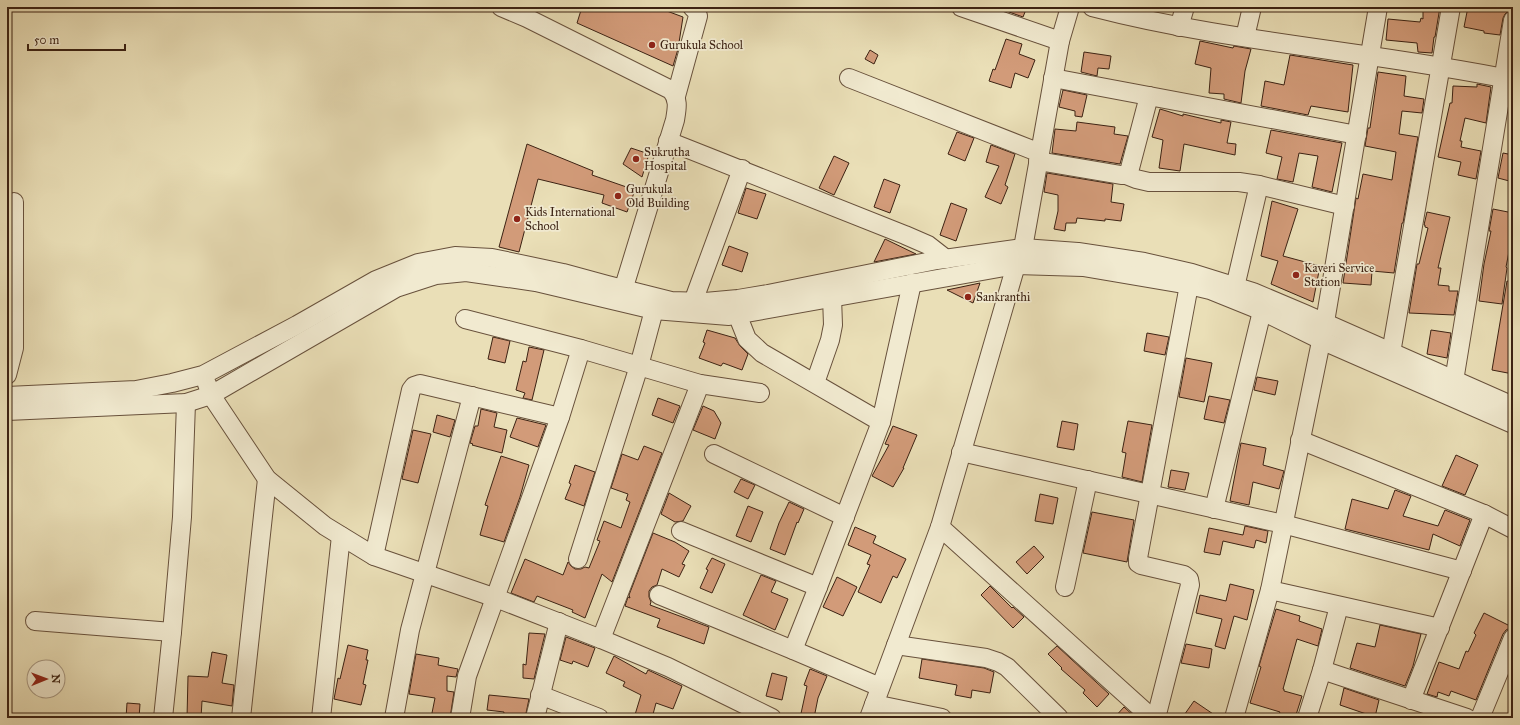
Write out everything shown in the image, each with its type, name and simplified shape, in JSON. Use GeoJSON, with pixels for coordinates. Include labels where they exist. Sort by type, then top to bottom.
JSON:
{"type":"FeatureCollection","features":[{"type":"Feature","properties":{"kind":"street"},"geometry":{"type":"LineString","coordinates":[[501,7],[529,12],[671,90],[676,96]]}},
{"type":"Feature","properties":{"kind":"street"},"geometry":{"type":"LineString","coordinates":[[621,296],[675,120],[677,104],[676,96],[698,16],[692,7]]}},
{"type":"Feature","properties":{"kind":"street"},"geometry":{"type":"LineString","coordinates":[[961,7],[1060,41]]}},
{"type":"Feature","properties":{"kind":"street"},"geometry":{"type":"LineString","coordinates":[[942,718],[871,711],[940,527],[1016,265],[1023,248],[1060,41],[1070,7]]}},
{"type":"Feature","properties":{"kind":"street"},"geometry":{"type":"LineString","coordinates":[[1092,7],[1113,10],[1179,27],[1441,66],[1508,79]]}},
{"type":"Feature","properties":{"kind":"street"},"geometry":{"type":"LineString","coordinates":[[1179,27],[1185,7]]}},
{"type":"Feature","properties":{"kind":"street"},"geometry":{"type":"LineString","coordinates":[[1245,37],[1252,7]]}},
{"type":"Feature","properties":{"kind":"street"},"geometry":{"type":"LineString","coordinates":[[1239,717],[1270,590],[1325,322],[1378,7]]}},
{"type":"Feature","properties":{"kind":"street"},"geometry":{"type":"LineString","coordinates":[[1390,353],[1451,7]]}},
{"type":"Feature","properties":{"kind":"street"},"geometry":{"type":"LineString","coordinates":[[1454,381],[1508,79],[1513,20]]}},
{"type":"Feature","properties":{"kind":"street"},"geometry":{"type":"LineString","coordinates":[[849,78],[1039,157],[1126,175],[1136,180],[1150,182],[1223,181],[1259,185],[1345,206]]}},
{"type":"Feature","properties":{"kind":"street"},"geometry":{"type":"LineString","coordinates":[[1053,78],[1357,135]]}},
{"type":"Feature","properties":{"kind":"street"},"geometry":{"type":"LineString","coordinates":[[1126,175],[1129,172],[1149,96]]}},
{"type":"Feature","properties":{"kind":"street"},"geometry":{"type":"LineString","coordinates":[[668,141],[742,169],[905,235],[928,245],[946,259]]}},
{"type":"Feature","properties":{"kind":"street"},"geometry":{"type":"LineString","coordinates":[[693,302],[742,169]]}},
{"type":"Feature","properties":{"kind":"street"},"geometry":{"type":"LineString","coordinates":[[1235,287],[1259,185]]}},
{"type":"Feature","properties":{"kind":"street"},"geometry":{"type":"LineString","coordinates":[[7,375],[14,348],[14,202]]}},
{"type":"Feature","properties":{"kind":"street"},"geometry":{"type":"LineString","coordinates":[[7,411],[186,403],[211,395],[396,288],[436,275],[466,272],[621,296],[671,301],[705,302],[738,299],[946,259],[1023,248],[1078,252],[1144,262],[1192,273],[1253,292],[1325,322],[1390,353],[1513,406]]}},
{"type":"Feature","properties":{"kind":"street"},"geometry":{"type":"LineString","coordinates":[[7,396],[136,390],[203,375],[297,325],[376,280],[418,263],[455,256],[492,258],[563,273],[654,310],[729,316],[1016,265],[1083,267],[1210,290],[1262,311],[1321,340],[1513,424]]}},
{"type":"Feature","properties":{"kind":"street"},"geometry":{"type":"LineString","coordinates":[[793,650],[881,422],[912,283]]}},
{"type":"Feature","properties":{"kind":"street"},"geometry":{"type":"LineString","coordinates":[[1156,718],[1190,585],[1189,579],[1184,575],[1141,565],[1138,563],[1138,558],[1189,285]]}},
{"type":"Feature","properties":{"kind":"street"},"geometry":{"type":"LineString","coordinates":[[815,383],[830,340],[833,325],[832,297]]}},
{"type":"Feature","properties":{"kind":"street"},"geometry":{"type":"LineString","coordinates":[[578,559],[639,366],[654,310]]}},
{"type":"Feature","properties":{"kind":"street"},"geometry":{"type":"LineString","coordinates":[[1214,509],[1262,311]]}},
{"type":"Feature","properties":{"kind":"street"},"geometry":{"type":"LineString","coordinates":[[736,314],[748,339],[762,353],[881,422]]}},
{"type":"Feature","properties":{"kind":"street"},"geometry":{"type":"LineString","coordinates":[[465,319],[581,349],[700,384],[760,393]]}},
{"type":"Feature","properties":{"kind":"street"},"geometry":{"type":"LineString","coordinates":[[460,718],[468,676],[560,416],[581,349]]}},
{"type":"Feature","properties":{"kind":"street"},"geometry":{"type":"LineString","coordinates":[[203,375],[211,395],[267,479],[325,526],[374,556],[496,598],[601,639],[668,667],[772,718]]}},
{"type":"Feature","properties":{"kind":"street"},"geometry":{"type":"LineString","coordinates":[[374,556],[411,390],[414,386],[420,384],[560,416]]}},
{"type":"Feature","properties":{"kind":"street"},"geometry":{"type":"LineString","coordinates":[[601,639],[700,384]]}},
{"type":"Feature","properties":{"kind":"street"},"geometry":{"type":"LineString","coordinates":[[394,718],[410,630],[426,575],[472,396]]}},
{"type":"Feature","properties":{"kind":"street"},"geometry":{"type":"LineString","coordinates":[[163,718],[182,517],[186,403]]}},
{"type":"Feature","properties":{"kind":"street"},"geometry":{"type":"LineString","coordinates":[[1300,440],[1484,514],[1513,529]]}},
{"type":"Feature","properties":{"kind":"street"},"geometry":{"type":"LineString","coordinates":[[961,452],[1283,524],[1462,571]]}},
{"type":"Feature","properties":{"kind":"street"},"geometry":{"type":"LineString","coordinates":[[714,454],[845,517]]}},
{"type":"Feature","properties":{"kind":"street"},"geometry":{"type":"LineString","coordinates":[[241,718],[267,479]]}},
{"type":"Feature","properties":{"kind":"street"},"geometry":{"type":"LineString","coordinates":[[1065,587],[1088,480]]}},
{"type":"Feature","properties":{"kind":"street"},"geometry":{"type":"LineString","coordinates":[[1411,700],[1484,514]]}},
{"type":"Feature","properties":{"kind":"street"},"geometry":{"type":"LineString","coordinates":[[940,527],[1152,718]]}},
{"type":"Feature","properties":{"kind":"street"},"geometry":{"type":"LineString","coordinates":[[681,531],[818,587]]}},
{"type":"Feature","properties":{"kind":"street"},"geometry":{"type":"LineString","coordinates":[[321,718],[341,536]]}},
{"type":"Feature","properties":{"kind":"street"},"geometry":{"type":"LineString","coordinates":[[1270,590],[1440,628]]}},
{"type":"Feature","properties":{"kind":"street"},"geometry":{"type":"LineString","coordinates":[[659,595],[880,687]]}},
{"type":"Feature","properties":{"kind":"street"},"geometry":{"type":"LineString","coordinates":[[1307,718],[1322,670],[1339,606]]}},
{"type":"Feature","properties":{"kind":"street"},"geometry":{"type":"LineString","coordinates":[[35,622],[172,632]]}},
{"type":"Feature","properties":{"kind":"street"},"geometry":{"type":"LineString","coordinates":[[535,718],[559,622]]}},
{"type":"Feature","properties":{"kind":"street"},"geometry":{"type":"LineString","coordinates":[[1480,718],[1513,638]]}},
{"type":"Feature","properties":{"kind":"street"},"geometry":{"type":"LineString","coordinates":[[896,645],[986,658],[998,662],[1007,667],[1059,718]]}},
{"type":"Feature","properties":{"kind":"street"},"geometry":{"type":"LineString","coordinates":[[1322,670],[1467,718]]}},
{"type":"Feature","properties":{"kind":"street"},"geometry":{"type":"LineString","coordinates":[[540,695],[599,718]]}},
{"type":"Feature","properties":{"kind":"building","name":"Gurukula School"},"geometry":{"type":"Polygon","coordinates":[[[582,7],[656,7],[683,17],[678,49],[673,66],[577,23],[582,7]]]}},
{"type":"Feature","properties":{"kind":"building"},"geometry":{"type":"Polygon","coordinates":[[[995,7],[1027,7],[1023,17],[995,7]]]}},
{"type":"Feature","properties":{"kind":"building"},"geometry":{"type":"Polygon","coordinates":[[[1423,7],[1440,7],[1432,53],[1418,52],[1417,43],[1386,40],[1388,19],[1420,22],[1421,18],[1423,19],[1423,7]]]}},
{"type":"Feature","properties":{"kind":"building"},"geometry":{"type":"Polygon","coordinates":[[[1468,7],[1509,7],[1503,18],[1500,35],[1484,33],[1484,31],[1464,27],[1468,7]]]}},
{"type":"Feature","properties":{"kind":"building"},"geometry":{"type":"Polygon","coordinates":[[[1006,39],[1022,44],[1019,54],[1035,60],[1028,78],[1015,73],[1011,88],[989,81],[993,69],[995,70],[1006,39]]]}},
{"type":"Feature","properties":{"kind":"building"},"geometry":{"type":"Polygon","coordinates":[[[1200,41],[1233,48],[1234,46],[1251,49],[1245,71],[1241,103],[1224,99],[1224,94],[1209,93],[1211,68],[1195,64],[1200,41]]]}},
{"type":"Feature","properties":{"kind":"building"},"geometry":{"type":"Polygon","coordinates":[[[870,50],[878,55],[874,64],[865,59],[870,50]]]}},
{"type":"Feature","properties":{"kind":"building"},"geometry":{"type":"Polygon","coordinates":[[[1084,52],[1111,56],[1109,69],[1098,68],[1097,76],[1081,72],[1084,52]]]}},
{"type":"Feature","properties":{"kind":"building"},"geometry":{"type":"Polygon","coordinates":[[[1290,55],[1353,65],[1348,112],[1311,106],[1308,115],[1261,106],[1265,81],[1284,85],[1290,55]]]}},
{"type":"Feature","properties":{"kind":"building"},"geometry":{"type":"Polygon","coordinates":[[[1378,72],[1406,76],[1404,96],[1424,99],[1422,113],[1402,111],[1399,134],[1418,137],[1394,273],[1372,271],[1371,285],[1343,283],[1356,198],[1358,199],[1363,174],[1392,180],[1396,152],[1365,146],[1368,128],[1370,128],[1378,72]]]}},
{"type":"Feature","properties":{"kind":"building"},"geometry":{"type":"Polygon","coordinates":[[[1477,84],[1491,87],[1486,123],[1465,118],[1460,141],[1462,141],[1461,147],[1481,151],[1476,179],[1458,175],[1461,162],[1438,157],[1450,103],[1452,103],[1453,86],[1477,87],[1477,84]]]}},
{"type":"Feature","properties":{"kind":"building"},"geometry":{"type":"Polygon","coordinates":[[[1063,90],[1087,95],[1082,117],[1075,116],[1075,111],[1059,107],[1063,90]]]}},
{"type":"Feature","properties":{"kind":"building"},"geometry":{"type":"Polygon","coordinates":[[[1160,109],[1183,116],[1183,114],[1221,123],[1221,120],[1231,122],[1227,143],[1236,144],[1235,155],[1184,144],[1180,171],[1159,168],[1163,140],[1152,137],[1160,109]]]}},
{"type":"Feature","properties":{"kind":"building"},"geometry":{"type":"Polygon","coordinates":[[[1077,122],[1115,127],[1114,134],[1128,136],[1120,164],[1052,153],[1055,129],[1076,131],[1077,122]]]}},
{"type":"Feature","properties":{"kind":"building"},"geometry":{"type":"Polygon","coordinates":[[[1271,130],[1342,143],[1332,192],[1312,187],[1318,156],[1299,153],[1293,182],[1277,179],[1282,157],[1266,153],[1271,130]]]}},
{"type":"Feature","properties":{"kind":"building"},"geometry":{"type":"Polygon","coordinates":[[[957,132],[974,138],[965,161],[948,154],[957,132]]]}},
{"type":"Feature","properties":{"kind":"building","name":"Kids International School"},"geometry":{"type":"Polygon","coordinates":[[[527,144],[593,171],[592,175],[635,190],[627,212],[602,203],[604,195],[538,179],[519,252],[499,247],[527,144]]]}},
{"type":"Feature","properties":{"kind":"building"},"geometry":{"type":"Polygon","coordinates":[[[991,145],[1015,154],[1005,185],[1008,187],[1001,204],[985,197],[999,166],[986,162],[991,145]]]}},
{"type":"Feature","properties":{"kind":"building","name":"Sukrutha Hospital"},"geometry":{"type":"Polygon","coordinates":[[[631,148],[649,154],[642,177],[623,164],[631,148]]]}},
{"type":"Feature","properties":{"kind":"building"},"geometry":{"type":"Polygon","coordinates":[[[1503,153],[1513,155],[1513,182],[1498,178],[1503,153]]]}},
{"type":"Feature","properties":{"kind":"building"},"geometry":{"type":"Polygon","coordinates":[[[834,156],[849,163],[834,195],[819,188],[834,156]]]}},
{"type":"Feature","properties":{"kind":"building"},"geometry":{"type":"Polygon","coordinates":[[[1047,173],[1113,184],[1111,202],[1124,204],[1121,221],[1077,218],[1076,223],[1066,223],[1065,231],[1054,229],[1058,211],[1058,195],[1044,192],[1047,173]]]}},
{"type":"Feature","properties":{"kind":"building"},"geometry":{"type":"Polygon","coordinates":[[[884,179],[900,185],[890,213],[874,207],[884,179]]]}},
{"type":"Feature","properties":{"kind":"building"},"geometry":{"type":"Polygon","coordinates":[[[746,188],[766,194],[757,219],[738,213],[746,188]]]}},
{"type":"Feature","properties":{"kind":"building"},"geometry":{"type":"Polygon","coordinates":[[[1272,201],[1298,209],[1283,256],[1320,266],[1313,302],[1271,284],[1278,261],[1261,256],[1272,201]]]}},
{"type":"Feature","properties":{"kind":"building"},"geometry":{"type":"Polygon","coordinates":[[[951,203],[967,209],[956,241],[940,235],[951,203]]]}},
{"type":"Feature","properties":{"kind":"building"},"geometry":{"type":"Polygon","coordinates":[[[1493,209],[1513,213],[1513,231],[1506,267],[1502,304],[1479,301],[1484,264],[1491,231],[1489,231],[1493,209]]]}},
{"type":"Feature","properties":{"kind":"building"},"geometry":{"type":"Polygon","coordinates":[[[1427,212],[1450,217],[1438,268],[1441,268],[1438,285],[1449,286],[1449,291],[1458,291],[1454,315],[1409,313],[1417,264],[1419,264],[1428,228],[1424,225],[1427,212]]]}},
{"type":"Feature","properties":{"kind":"building"},"geometry":{"type":"Polygon","coordinates":[[[885,239],[916,254],[874,262],[885,239]]]}},
{"type":"Feature","properties":{"kind":"building"},"geometry":{"type":"Polygon","coordinates":[[[729,246],[748,253],[742,272],[722,265],[729,246]]]}},
{"type":"Feature","properties":{"kind":"building"},"geometry":{"type":"Polygon","coordinates":[[[1507,281],[1513,282],[1513,374],[1492,370],[1507,281]]]}},
{"type":"Feature","properties":{"kind":"building","name":"Sankranthi"},"geometry":{"type":"Polygon","coordinates":[[[980,283],[973,303],[947,290],[980,283]]]}},
{"type":"Feature","properties":{"kind":"building"},"geometry":{"type":"Polygon","coordinates":[[[707,330],[735,338],[748,354],[742,370],[723,363],[721,366],[699,358],[705,343],[703,342],[707,330]]]}},
{"type":"Feature","properties":{"kind":"building"},"geometry":{"type":"Polygon","coordinates":[[[1431,330],[1451,333],[1447,358],[1427,354],[1431,330]]]}},
{"type":"Feature","properties":{"kind":"building"},"geometry":{"type":"Polygon","coordinates":[[[1147,333],[1169,337],[1165,355],[1144,351],[1147,333]]]}},
{"type":"Feature","properties":{"kind":"building"},"geometry":{"type":"Polygon","coordinates":[[[493,337],[510,341],[505,363],[488,359],[493,337]]]}},
{"type":"Feature","properties":{"kind":"building"},"geometry":{"type":"Polygon","coordinates":[[[529,347],[544,350],[532,400],[523,398],[525,393],[516,390],[523,361],[526,362],[529,347]]]}},
{"type":"Feature","properties":{"kind":"building"},"geometry":{"type":"Polygon","coordinates":[[[1186,358],[1212,363],[1204,402],[1179,397],[1186,358]]]}},
{"type":"Feature","properties":{"kind":"building"},"geometry":{"type":"Polygon","coordinates":[[[1257,377],[1278,381],[1275,395],[1254,390],[1257,377]]]}},
{"type":"Feature","properties":{"kind":"building"},"geometry":{"type":"Polygon","coordinates":[[[1209,396],[1230,400],[1224,423],[1204,419],[1209,396]]]}},
{"type":"Feature","properties":{"kind":"building"},"geometry":{"type":"Polygon","coordinates":[[[658,398],[680,406],[673,423],[652,415],[658,398]]]}},
{"type":"Feature","properties":{"kind":"building"},"geometry":{"type":"Polygon","coordinates":[[[703,406],[714,411],[721,423],[715,439],[693,430],[703,406]]]}},
{"type":"Feature","properties":{"kind":"building"},"geometry":{"type":"Polygon","coordinates":[[[481,409],[497,413],[494,427],[507,430],[502,453],[472,445],[473,444],[470,443],[475,426],[478,426],[481,409]]]}},
{"type":"Feature","properties":{"kind":"building"},"geometry":{"type":"Polygon","coordinates":[[[437,415],[455,420],[450,437],[433,432],[437,415]]]}},
{"type":"Feature","properties":{"kind":"building"},"geometry":{"type":"Polygon","coordinates":[[[517,418],[546,425],[538,447],[510,437],[517,418]]]}},
{"type":"Feature","properties":{"kind":"building"},"geometry":{"type":"Polygon","coordinates":[[[1062,421],[1078,424],[1074,450],[1057,447],[1062,421]]]}},
{"type":"Feature","properties":{"kind":"building"},"geometry":{"type":"Polygon","coordinates":[[[1128,421],[1152,425],[1142,482],[1122,477],[1126,453],[1122,452],[1128,421]]]}},
{"type":"Feature","properties":{"kind":"building"},"geometry":{"type":"Polygon","coordinates":[[[893,426],[917,435],[904,468],[893,487],[872,476],[889,445],[885,444],[893,426]]]}},
{"type":"Feature","properties":{"kind":"building"},"geometry":{"type":"Polygon","coordinates":[[[413,430],[431,434],[418,483],[402,479],[413,430]]]}},
{"type":"Feature","properties":{"kind":"building"},"geometry":{"type":"Polygon","coordinates":[[[1241,443],[1266,448],[1263,465],[1284,471],[1279,489],[1253,482],[1249,505],[1230,501],[1241,443]]]}},
{"type":"Feature","properties":{"kind":"building"},"geometry":{"type":"Polygon","coordinates":[[[644,446],[662,453],[612,582],[602,574],[585,618],[572,612],[573,610],[537,596],[534,602],[511,593],[525,559],[563,575],[568,562],[575,569],[585,567],[589,568],[600,541],[597,540],[604,521],[621,528],[630,502],[626,500],[628,494],[611,488],[622,454],[638,460],[644,446]]]}},
{"type":"Feature","properties":{"kind":"building"},"geometry":{"type":"Polygon","coordinates":[[[1456,455],[1478,465],[1465,495],[1442,486],[1456,455]]]}},
{"type":"Feature","properties":{"kind":"building"},"geometry":{"type":"Polygon","coordinates":[[[501,456],[529,465],[520,497],[504,542],[480,535],[488,506],[485,505],[501,456]]]}},
{"type":"Feature","properties":{"kind":"building"},"geometry":{"type":"Polygon","coordinates":[[[575,465],[595,472],[584,506],[565,499],[571,484],[569,483],[575,465]]]}},
{"type":"Feature","properties":{"kind":"building"},"geometry":{"type":"Polygon","coordinates":[[[1171,470],[1189,473],[1185,490],[1168,487],[1171,470]]]}},
{"type":"Feature","properties":{"kind":"building"},"geometry":{"type":"Polygon","coordinates":[[[741,479],[755,485],[748,499],[734,492],[741,479]]]}},
{"type":"Feature","properties":{"kind":"building"},"geometry":{"type":"Polygon","coordinates":[[[1395,490],[1411,496],[1403,516],[1438,526],[1445,510],[1470,520],[1460,546],[1433,534],[1429,550],[1345,529],[1352,499],[1388,509],[1395,490]]]}},
{"type":"Feature","properties":{"kind":"building"},"geometry":{"type":"Polygon","coordinates":[[[669,493],[691,506],[683,521],[675,522],[661,514],[669,493]]]}},
{"type":"Feature","properties":{"kind":"building"},"geometry":{"type":"Polygon","coordinates":[[[1040,494],[1058,498],[1053,524],[1035,521],[1040,494]]]}},
{"type":"Feature","properties":{"kind":"building"},"geometry":{"type":"Polygon","coordinates":[[[789,502],[804,509],[798,523],[797,522],[785,555],[770,549],[779,523],[789,502]]]}},
{"type":"Feature","properties":{"kind":"building"},"geometry":{"type":"Polygon","coordinates":[[[748,506],[763,512],[751,542],[736,536],[748,506]]]}},
{"type":"Feature","properties":{"kind":"building"},"geometry":{"type":"Polygon","coordinates":[[[1092,512],[1134,520],[1127,562],[1083,553],[1092,512]]]}},
{"type":"Feature","properties":{"kind":"building"},"geometry":{"type":"Polygon","coordinates":[[[1245,526],[1268,531],[1266,543],[1256,540],[1254,548],[1223,541],[1220,555],[1204,552],[1209,528],[1243,535],[1245,526]]]}},
{"type":"Feature","properties":{"kind":"building"},"geometry":{"type":"Polygon","coordinates":[[[855,527],[876,536],[873,543],[906,559],[897,578],[893,576],[881,603],[858,592],[870,565],[867,564],[871,555],[848,545],[855,527]]]}},
{"type":"Feature","properties":{"kind":"building"},"geometry":{"type":"Polygon","coordinates":[[[653,533],[675,542],[689,551],[682,564],[685,565],[679,577],[662,569],[657,585],[652,587],[649,591],[651,602],[650,605],[709,627],[704,644],[657,627],[660,619],[625,606],[628,597],[630,598],[629,595],[653,533]]]}},
{"type":"Feature","properties":{"kind":"building"},"geometry":{"type":"Polygon","coordinates":[[[1034,546],[1044,557],[1027,574],[1016,562],[1034,546]]]}},
{"type":"Feature","properties":{"kind":"building"},"geometry":{"type":"Polygon","coordinates":[[[712,558],[725,564],[712,593],[700,588],[708,570],[706,569],[712,558]]]}},
{"type":"Feature","properties":{"kind":"building"},"geometry":{"type":"Polygon","coordinates":[[[761,575],[776,581],[771,592],[788,599],[775,630],[743,615],[761,575]]]}},
{"type":"Feature","properties":{"kind":"building"},"geometry":{"type":"Polygon","coordinates":[[[837,577],[857,587],[843,616],[823,607],[837,577]]]}},
{"type":"Feature","properties":{"kind":"building"},"geometry":{"type":"Polygon","coordinates":[[[1230,584],[1254,590],[1247,620],[1234,616],[1225,649],[1215,646],[1222,619],[1196,613],[1200,595],[1226,601],[1230,584]]]}},
{"type":"Feature","properties":{"kind":"building"},"geometry":{"type":"Polygon","coordinates":[[[990,586],[1012,608],[1013,607],[1024,617],[1013,628],[981,595],[990,586]]]}},
{"type":"Feature","properties":{"kind":"building"},"geometry":{"type":"Polygon","coordinates":[[[1276,609],[1300,616],[1299,621],[1322,629],[1318,646],[1297,639],[1283,689],[1284,691],[1302,696],[1295,718],[1279,714],[1280,712],[1250,703],[1276,609]]]}},
{"type":"Feature","properties":{"kind":"building"},"geometry":{"type":"Polygon","coordinates":[[[1484,613],[1512,627],[1506,630],[1503,634],[1476,700],[1451,691],[1449,696],[1438,692],[1437,697],[1427,694],[1439,662],[1459,669],[1466,651],[1468,652],[1476,635],[1474,633],[1484,613]]]}},
{"type":"Feature","properties":{"kind":"building"},"geometry":{"type":"Polygon","coordinates":[[[1380,625],[1421,634],[1413,666],[1405,686],[1350,668],[1357,643],[1375,647],[1380,625]]]}},
{"type":"Feature","properties":{"kind":"building"},"geometry":{"type":"Polygon","coordinates":[[[529,633],[545,634],[534,679],[523,678],[523,664],[526,665],[529,633]]]}},
{"type":"Feature","properties":{"kind":"building"},"geometry":{"type":"Polygon","coordinates":[[[566,637],[595,648],[588,667],[573,661],[572,664],[560,660],[566,637]]]}},
{"type":"Feature","properties":{"kind":"building"},"geometry":{"type":"Polygon","coordinates":[[[1186,644],[1212,649],[1209,668],[1181,663],[1186,644]]]}},
{"type":"Feature","properties":{"kind":"building"},"geometry":{"type":"Polygon","coordinates":[[[348,645],[368,650],[366,660],[368,660],[363,684],[366,685],[361,705],[334,699],[338,678],[340,679],[348,645]]]}},
{"type":"Feature","properties":{"kind":"building"},"geometry":{"type":"Polygon","coordinates":[[[1057,646],[1109,694],[1097,707],[1083,693],[1085,690],[1061,669],[1062,668],[1048,654],[1057,646]]]}},
{"type":"Feature","properties":{"kind":"building"},"geometry":{"type":"Polygon","coordinates":[[[212,652],[227,655],[222,683],[234,685],[232,706],[202,701],[201,718],[187,718],[188,676],[208,677],[212,652]]]}},
{"type":"Feature","properties":{"kind":"building"},"geometry":{"type":"Polygon","coordinates":[[[416,654],[439,658],[438,665],[458,669],[456,677],[447,676],[447,691],[454,692],[450,718],[431,718],[435,698],[409,694],[416,654]]]}},
{"type":"Feature","properties":{"kind":"building"},"geometry":{"type":"Polygon","coordinates":[[[614,656],[646,674],[648,670],[682,686],[673,709],[656,703],[652,718],[634,718],[641,695],[623,686],[625,682],[606,673],[614,656]]]}},
{"type":"Feature","properties":{"kind":"building"},"geometry":{"type":"Polygon","coordinates":[[[922,659],[984,668],[994,672],[990,693],[972,690],[971,698],[955,695],[957,685],[919,678],[922,659]]]}},
{"type":"Feature","properties":{"kind":"building"},"geometry":{"type":"Polygon","coordinates":[[[810,669],[827,676],[818,698],[814,718],[800,718],[807,686],[804,685],[810,669]]]}},
{"type":"Feature","properties":{"kind":"building"},"geometry":{"type":"Polygon","coordinates":[[[772,673],[787,677],[782,700],[766,696],[772,673]]]}},
{"type":"Feature","properties":{"kind":"building"},"geometry":{"type":"Polygon","coordinates":[[[1344,688],[1379,700],[1375,717],[1340,705],[1344,688]]]}},
{"type":"Feature","properties":{"kind":"building"},"geometry":{"type":"Polygon","coordinates":[[[489,695],[529,699],[525,718],[503,718],[504,712],[487,710],[489,695]]]}},
{"type":"Feature","properties":{"kind":"building"},"geometry":{"type":"Polygon","coordinates":[[[1194,701],[1219,718],[1182,718],[1194,701]]]}},
{"type":"Feature","properties":{"kind":"building"},"geometry":{"type":"Polygon","coordinates":[[[127,703],[140,704],[139,718],[126,718],[127,703]]]}},
{"type":"Feature","properties":{"kind":"building"},"geometry":{"type":"Polygon","coordinates":[[[1124,707],[1136,718],[1114,718],[1124,707]]]}},
{"type":"Feature","properties":{"kind":"building"},"geometry":{"type":"Polygon","coordinates":[[[1420,714],[1431,717],[1431,718],[1419,718],[1420,714]]]}},
{"type":"Feature","properties":{"kind":"place","name":"Gurukula School"},"geometry":{"type":"Point","coordinates":[652,45]}},
{"type":"Feature","properties":{"kind":"place","name":"Sukrutha Hospital"},"geometry":{"type":"Point","coordinates":[636,159]}},
{"type":"Feature","properties":{"kind":"place","name":"Gurukula Old Building"},"geometry":{"type":"Point","coordinates":[618,196]}},
{"type":"Feature","properties":{"kind":"place","name":"Kids International School"},"geometry":{"type":"Point","coordinates":[517,219]}},
{"type":"Feature","properties":{"kind":"place","name":"Kaveri Service Station"},"geometry":{"type":"Point","coordinates":[1296,275]}},
{"type":"Feature","properties":{"kind":"place","name":"Sankranthi"},"geometry":{"type":"Point","coordinates":[968,297]}}]}
